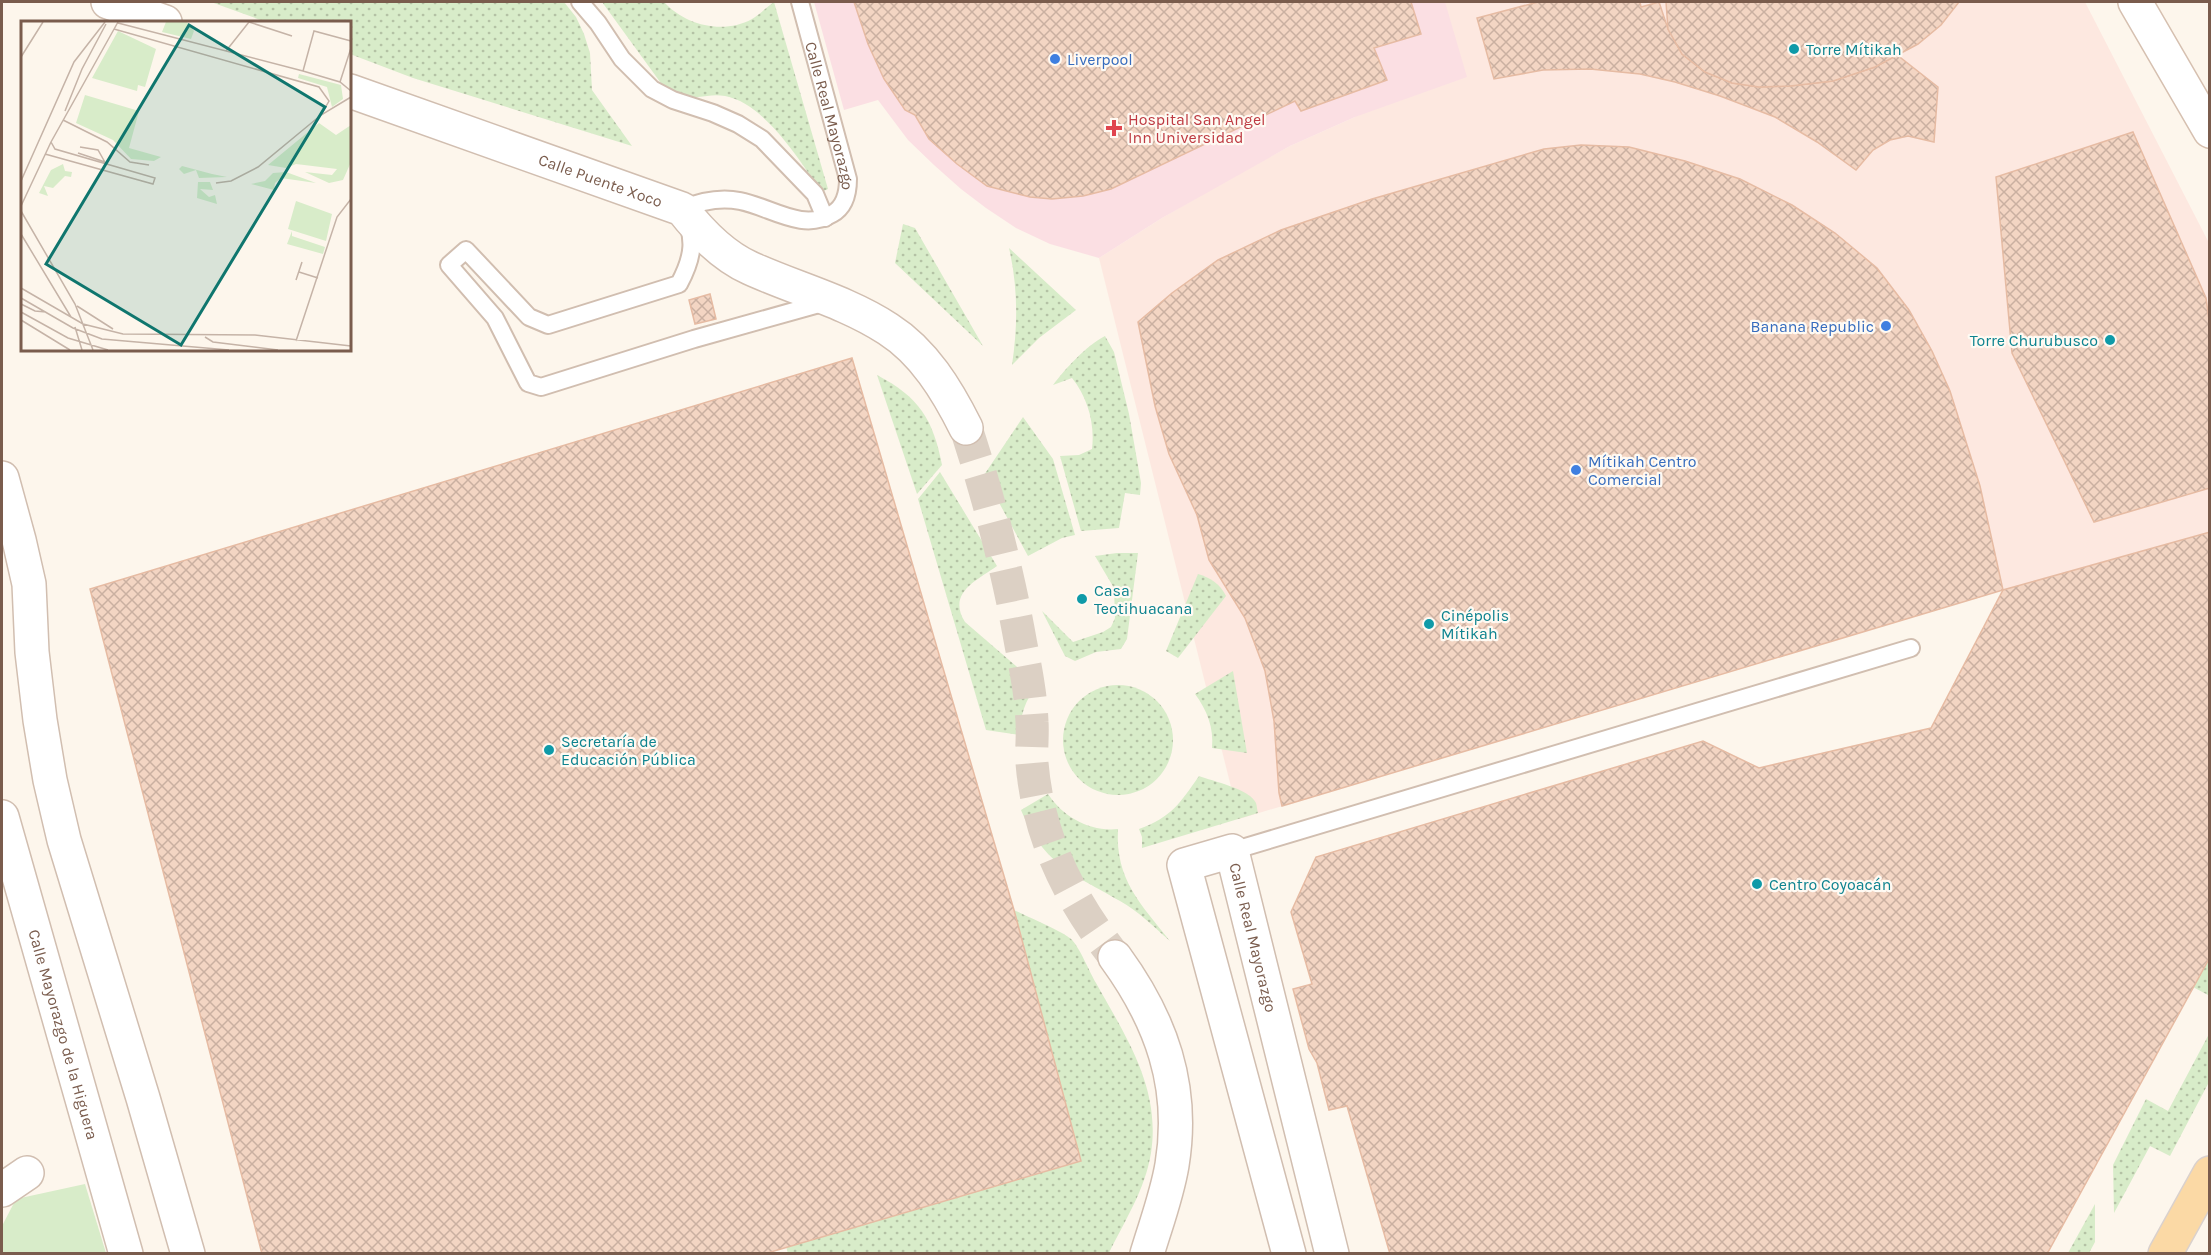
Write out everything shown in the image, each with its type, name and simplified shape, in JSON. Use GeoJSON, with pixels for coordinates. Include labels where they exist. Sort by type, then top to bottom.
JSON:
{"type":"FeatureCollection","features":[{"type":"Feature","properties":{"kind":"main road"},"geometry":{"type":"LineString","coordinates":[[2165,1254],[2210,1173]]}},
{"type":"Feature","properties":{"kind":"street"},"geometry":{"type":"LineString","coordinates":[[108,2],[162,21]]}},
{"type":"Feature","properties":{"kind":"street"},"geometry":{"type":"LineString","coordinates":[[2135,2],[2210,131]]}},
{"type":"Feature","properties":{"kind":"street","name":"Calle Puente Xoco"},"geometry":{"type":"LineString","coordinates":[[351,91],[682,209],[712,241],[748,268],[832,300]]}},
{"type":"Feature","properties":{"kind":"street"},"geometry":{"type":"LineString","coordinates":[[832,300],[862,313],[890,330],[915,352],[936,375],[966,428]]}},
{"type":"Feature","properties":{"kind":"street"},"geometry":{"type":"LineString","coordinates":[[2,478],[29,584],[32,652],[40,720],[64,840],[188,1254]]}},
{"type":"Feature","properties":{"kind":"street","name":"Calle Mayorazgo de la Higuera"},"geometry":{"type":"LineString","coordinates":[[2,818],[14,901],[126,1254]]}},
{"type":"Feature","properties":{"kind":"street","name":"Calle Real Mayorazgo"},"geometry":{"type":"LineString","coordinates":[[1289,1254],[1184,865],[1232,851],[1332,1254]]}},
{"type":"Feature","properties":{"kind":"street"},"geometry":{"type":"LineString","coordinates":[[1115,957],[1134,983],[1149,1010],[1170,1071],[1174,1102],[1175,1134],[1172,1165],[1147,1254]]}},
{"type":"Feature","properties":{"kind":"lane"},"geometry":{"type":"LineString","coordinates":[[580,2],[593,16],[622,59],[652,89],[673,100],[738,124],[762,139],[815,194],[825,218],[812,222],[741,201],[720,199],[700,201],[682,209],[688,222],[692,251],[679,284],[548,325],[529,317],[466,250],[449,264],[495,318],[528,383],[541,387],[694,339],[832,300]]}},
{"type":"Feature","properties":{"kind":"lane","name":"Calle Real Mayorazgo"},"geometry":{"type":"LineString","coordinates":[[800,2],[848,178],[848,191],[843,203],[836,213],[825,218]]}},
{"type":"Feature","properties":{"kind":"lane"},"geometry":{"type":"LineString","coordinates":[[1232,851],[1911,648]]}},
{"type":"Feature","properties":{"kind":"shaded area","name":"Hospital San Angel Inn Universidad"},"geometry":{"type":"Polygon","coordinates":[[[814,2],[1445,2],[1467,77],[1355,117],[1290,146],[1162,218],[1099,258],[1050,244],[1016,228],[986,208],[961,189],[908,140],[878,100],[844,110],[814,2]]]}},
{"type":"Feature","properties":{"kind":"shaded area"},"geometry":{"type":"Polygon","coordinates":[[[1445,2],[2085,2],[2209,243],[2209,532],[2003,590],[1239,819],[1099,258],[1224,182],[1290,146],[1355,117],[1445,2]]]}},
{"type":"Feature","properties":{"kind":"green space"},"geometry":{"type":"Polygon","coordinates":[[[211,2],[564,2],[576,17],[584,34],[590,53],[592,90],[632,146],[413,78],[351,54],[351,21],[263,21],[211,2]]]}},
{"type":"Feature","properties":{"kind":"green space"},"geometry":{"type":"Polygon","coordinates":[[[602,2],[664,2],[693,22],[717,27],[741,24],[752,19],[774,2],[828,189],[821,192],[792,149],[754,109],[725,96],[689,97],[663,86],[602,2]]]}},
{"type":"Feature","properties":{"kind":"green space"},"geometry":{"type":"Polygon","coordinates":[[[903,224],[915,228],[983,346],[895,263],[903,224]]]}},
{"type":"Feature","properties":{"kind":"green space"},"geometry":{"type":"Polygon","coordinates":[[[1009,248],[1076,310],[1039,338],[1012,365],[1016,306],[1009,248]]]}},
{"type":"Feature","properties":{"kind":"green space"},"geometry":{"type":"Polygon","coordinates":[[[1105,336],[1114,352],[1129,414],[1141,483],[1140,495],[1125,493],[1119,528],[1081,531],[1060,456],[1079,455],[1092,449],[1091,421],[1086,403],[1072,378],[1053,385],[1077,358],[1105,336]]]}},
{"type":"Feature","properties":{"kind":"green space"},"geometry":{"type":"Polygon","coordinates":[[[877,375],[914,401],[929,422],[934,435],[942,465],[917,494],[877,375]]]}},
{"type":"Feature","properties":{"kind":"green space"},"geometry":{"type":"Polygon","coordinates":[[[1023,417],[1053,459],[1075,535],[1062,538],[1028,556],[984,475],[1023,417]]]}},
{"type":"Feature","properties":{"kind":"green space"},"geometry":{"type":"Polygon","coordinates":[[[940,472],[997,566],[966,589],[959,603],[960,612],[965,622],[1038,685],[1024,708],[1020,735],[986,730],[918,499],[940,472]]]}},
{"type":"Feature","properties":{"kind":"green space"},"geometry":{"type":"Polygon","coordinates":[[[1138,553],[1127,639],[1121,649],[1096,652],[1075,661],[1065,656],[1042,611],[1073,642],[1111,627],[1115,618],[1114,588],[1095,556],[1138,553]]]}},
{"type":"Feature","properties":{"kind":"green space"},"geometry":{"type":"Polygon","coordinates":[[[1198,574],[1215,582],[1226,596],[1178,658],[1166,651],[1198,574]]]}},
{"type":"Feature","properties":{"kind":"green space"},"geometry":{"type":"Polygon","coordinates":[[[1233,671],[1247,753],[1212,748],[1209,720],[1195,694],[1233,671]]]}},
{"type":"Feature","properties":{"kind":"green space"},"geometry":{"type":"Polygon","coordinates":[[[1118,685],[1139,689],[1157,701],[1169,719],[1173,740],[1169,761],[1157,779],[1139,791],[1118,795],[1097,791],[1079,779],[1067,761],[1063,740],[1067,719],[1079,701],[1097,689],[1118,685]]]}},
{"type":"Feature","properties":{"kind":"green space"},"geometry":{"type":"Polygon","coordinates":[[[1199,776],[1246,794],[1256,803],[1258,813],[1142,848],[1139,829],[1160,819],[1174,808],[1199,776]]]}},
{"type":"Feature","properties":{"kind":"green space"},"geometry":{"type":"Polygon","coordinates":[[[1048,794],[1061,810],[1078,821],[1097,828],[1118,829],[1118,847],[1125,877],[1140,903],[1170,941],[1133,909],[1061,866],[1039,843],[1021,810],[1048,794]]]}},
{"type":"Feature","properties":{"kind":"green space"},"geometry":{"type":"Polygon","coordinates":[[[1014,910],[1061,932],[1074,942],[1119,1023],[1146,1085],[1153,1129],[1148,1167],[1134,1204],[1109,1253],[788,1254],[786,1246],[1081,1161],[1014,910]]]}},
{"type":"Feature","properties":{"kind":"green space"},"geometry":{"type":"Polygon","coordinates":[[[2209,958],[2209,993],[2208,995],[2193,987],[2209,958]]]}},
{"type":"Feature","properties":{"kind":"green space"},"geometry":{"type":"Polygon","coordinates":[[[2209,1034],[2209,1082],[2170,1156],[2150,1146],[2114,1213],[2113,1165],[2146,1099],[2168,1111],[2209,1034]]]}},
{"type":"Feature","properties":{"kind":"green space"},"geometry":{"type":"Polygon","coordinates":[[[85,1184],[106,1253],[2,1254],[2,1226],[16,1199],[85,1184]]]}},
{"type":"Feature","properties":{"kind":"green space"},"geometry":{"type":"Polygon","coordinates":[[[2095,1204],[2095,1242],[2089,1253],[2068,1253],[2095,1204]]]}},
{"type":"Feature","properties":{"kind":"building","name":"Hospital San Angel Inn Universidad"},"geometry":{"type":"Polygon","coordinates":[[[854,2],[1411,2],[1421,34],[1374,48],[1387,80],[1301,111],[1295,101],[1111,189],[1083,196],[1052,199],[1030,197],[987,186],[929,139],[915,115],[905,110],[884,79],[868,44],[854,2]]]}},
{"type":"Feature","properties":{"kind":"building"},"geometry":{"type":"Polygon","coordinates":[[[1538,2],[1640,2],[1641,7],[1659,2],[1668,29],[1682,54],[1705,72],[1732,83],[1759,87],[1833,81],[1875,67],[1897,55],[1938,87],[1934,142],[1908,136],[1890,140],[1873,150],[1856,170],[1817,142],[1775,117],[1675,82],[1640,74],[1590,69],[1543,70],[1494,79],[1477,18],[1538,2]]]}},
{"type":"Feature","properties":{"kind":"building","name":"Torre Mítikah"},"geometry":{"type":"Polygon","coordinates":[[[1666,2],[1959,2],[1941,25],[1918,44],[1875,67],[1833,81],[1759,87],[1732,83],[1705,72],[1682,54],[1668,29],[1666,2]]]}},
{"type":"Feature","properties":{"kind":"building","name":"Torre Churubusco"},"geometry":{"type":"Polygon","coordinates":[[[2133,132],[2206,298],[2210,327],[2210,488],[2094,522],[2012,353],[1996,177],[2133,132]]]}},
{"type":"Feature","properties":{"kind":"building","name":"Mítikah Centro Comercial"},"geometry":{"type":"Polygon","coordinates":[[[1581,145],[1629,147],[1685,161],[1740,179],[1792,205],[1835,233],[1877,268],[1909,310],[1932,351],[1950,391],[1980,486],[2003,590],[1282,806],[1274,721],[1265,671],[1245,618],[1209,560],[1197,515],[1169,454],[1155,406],[1138,322],[1172,293],[1218,260],[1281,230],[1372,199],[1544,149],[1581,145]]]}},
{"type":"Feature","properties":{"kind":"building"},"geometry":{"type":"Polygon","coordinates":[[[710,294],[716,319],[695,324],[689,300],[710,294]]]}},
{"type":"Feature","properties":{"kind":"building","name":"Secretaría de Educación Pública"},"geometry":{"type":"Polygon","coordinates":[[[852,358],[1014,910],[1081,1161],[764,1254],[262,1254],[90,589],[852,358]]]}},
{"type":"Feature","properties":{"kind":"building","name":"Centro Coyoacán"},"geometry":{"type":"Polygon","coordinates":[[[2210,532],[2210,957],[2047,1254],[1390,1254],[1347,1106],[1329,1110],[1317,1063],[1309,1049],[1293,989],[1312,984],[1291,912],[1316,857],[1703,741],[1759,768],[1931,728],[2003,590],[2210,532]]]}},
{"type":"Feature","properties":{"kind":"tunnel"},"geometry":{"type":"LineString","coordinates":[[966,428],[997,535],[1016,617],[1029,693],[1032,763],[1041,817],[1049,842],[1071,890],[1115,957]]}},
{"type":"Feature","properties":{"kind":"place","name":"Torre Mítikah"},"geometry":{"type":"Point","coordinates":[1794,49]}},
{"type":"Feature","properties":{"kind":"place","name":"Liverpool"},"geometry":{"type":"Point","coordinates":[1055,59]}},
{"type":"Feature","properties":{"kind":"place","name":"Hospital San Angel Inn Universidad"},"geometry":{"type":"Point","coordinates":[1114,128]}},
{"type":"Feature","properties":{"kind":"place","name":"Banana Republic"},"geometry":{"type":"Point","coordinates":[1886,326]}},
{"type":"Feature","properties":{"kind":"place","name":"Torre Churubusco"},"geometry":{"type":"Point","coordinates":[2110,340]}},
{"type":"Feature","properties":{"kind":"place","name":"Mítikah Centro Comercial"},"geometry":{"type":"Point","coordinates":[1576,470]}},
{"type":"Feature","properties":{"kind":"place","name":"Casa Teotihuacana"},"geometry":{"type":"Point","coordinates":[1082,599]}},
{"type":"Feature","properties":{"kind":"place","name":"Cinépolis Mítikah"},"geometry":{"type":"Point","coordinates":[1429,624]}},
{"type":"Feature","properties":{"kind":"place","name":"Secretaría de Educación Pública"},"geometry":{"type":"Point","coordinates":[549,750]}},
{"type":"Feature","properties":{"kind":"place","name":"Centro Coyoacán"},"geometry":{"type":"Point","coordinates":[1757,884]}}]}
